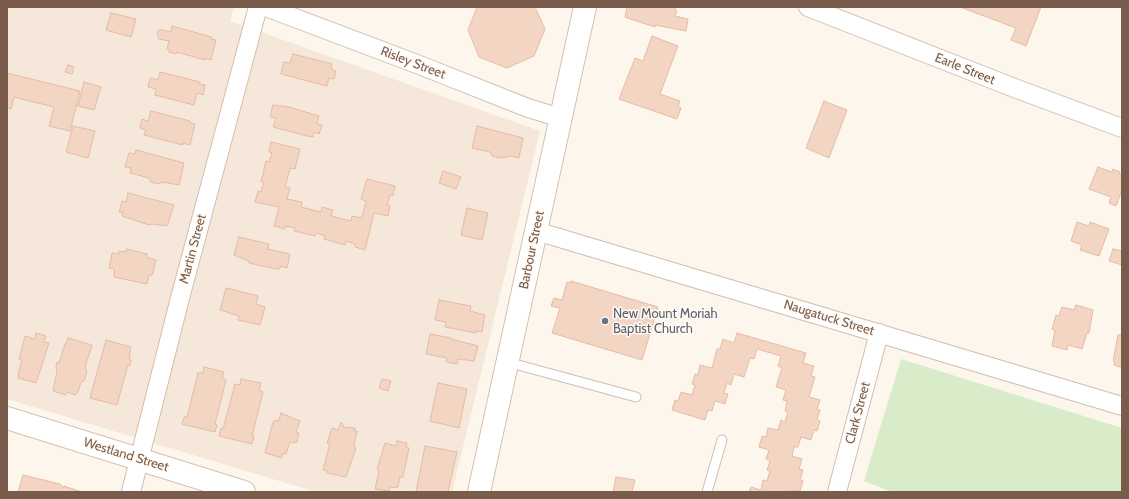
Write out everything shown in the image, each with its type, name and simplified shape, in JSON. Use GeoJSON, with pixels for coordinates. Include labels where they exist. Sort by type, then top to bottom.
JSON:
{"type":"FeatureCollection","features":[{"type":"Feature","properties":{"kind":"street","name":"Martin Street"},"geometry":{"type":"LineString","coordinates":[[131,492],[180,298],[258,7]]}},
{"type":"Feature","properties":{"kind":"street","name":"Risley Street"},"geometry":{"type":"LineString","coordinates":[[266,7],[528,108],[561,118]]}},
{"type":"Feature","properties":{"kind":"street","name":"Barbour Street"},"geometry":{"type":"LineString","coordinates":[[479,492],[584,7]]}},
{"type":"Feature","properties":{"kind":"street","name":"Earle Street"},"geometry":{"type":"LineString","coordinates":[[808,7],[1017,90],[1122,128]]}},
{"type":"Feature","properties":{"kind":"street","name":"Naugatuck Street"},"geometry":{"type":"LineString","coordinates":[[536,230],[1122,406]]}},
{"type":"Feature","properties":{"kind":"street","name":"Clark Street"},"geometry":{"type":"LineString","coordinates":[[837,492],[879,333]]}},
{"type":"Feature","properties":{"kind":"street","name":"Westland Street"},"geometry":{"type":"LineString","coordinates":[[7,418],[244,492]]}},
{"type":"Feature","properties":{"kind":"lane"},"geometry":{"type":"LineString","coordinates":[[508,362],[636,397]]}},
{"type":"Feature","properties":{"kind":"lane"},"geometry":{"type":"LineString","coordinates":[[707,492],[722,440]]}},
{"type":"Feature","properties":{"kind":"shaded area"},"geometry":{"type":"Polygon","coordinates":[[[7,7],[234,7],[230,21],[540,131],[452,492],[316,492],[7,399],[7,7]]]}},
{"type":"Feature","properties":{"kind":"green space"},"geometry":{"type":"Polygon","coordinates":[[[901,359],[1122,428],[1122,492],[892,492],[864,481],[901,359]]]}},
{"type":"Feature","properties":{"kind":"building"},"geometry":{"type":"Polygon","coordinates":[[[477,7],[535,7],[545,29],[534,56],[507,68],[479,57],[468,30],[477,7]]]}},
{"type":"Feature","properties":{"kind":"building"},"geometry":{"type":"Polygon","coordinates":[[[627,7],[677,7],[674,10],[677,11],[675,16],[688,19],[686,31],[655,25],[655,27],[625,17],[627,7]]]}},
{"type":"Feature","properties":{"kind":"building"},"geometry":{"type":"Polygon","coordinates":[[[960,7],[1041,7],[1026,46],[1011,40],[1016,28],[960,7]]]}},
{"type":"Feature","properties":{"kind":"building"},"geometry":{"type":"Polygon","coordinates":[[[111,13],[136,19],[131,37],[106,30],[111,13]]]}},
{"type":"Feature","properties":{"kind":"building"},"geometry":{"type":"Polygon","coordinates":[[[172,26],[212,37],[211,39],[216,40],[211,60],[205,58],[205,60],[177,52],[176,54],[169,52],[169,49],[167,49],[169,41],[159,39],[157,33],[158,30],[171,32],[172,26]]]}},
{"type":"Feature","properties":{"kind":"building"},"geometry":{"type":"Polygon","coordinates":[[[652,36],[678,46],[660,94],[680,101],[678,107],[681,108],[677,119],[619,99],[635,58],[643,61],[652,36]]]}},
{"type":"Feature","properties":{"kind":"building"},"geometry":{"type":"Polygon","coordinates":[[[293,54],[332,64],[331,69],[336,71],[334,79],[329,78],[327,86],[281,74],[284,62],[290,63],[293,54]]]}},
{"type":"Feature","properties":{"kind":"building"},"geometry":{"type":"Polygon","coordinates":[[[68,65],[74,67],[72,74],[65,72],[68,65]]]}},
{"type":"Feature","properties":{"kind":"building"},"geometry":{"type":"Polygon","coordinates":[[[160,72],[200,82],[199,84],[205,85],[203,95],[197,93],[194,105],[155,95],[156,89],[148,87],[150,78],[158,80],[160,72]]]}},
{"type":"Feature","properties":{"kind":"building"},"geometry":{"type":"Polygon","coordinates":[[[7,73],[80,91],[70,131],[49,126],[54,107],[14,97],[11,109],[7,108],[7,73]]]}},
{"type":"Feature","properties":{"kind":"building"},"geometry":{"type":"Polygon","coordinates":[[[84,82],[101,87],[94,110],[78,106],[84,82]]]}},
{"type":"Feature","properties":{"kind":"building"},"geometry":{"type":"Polygon","coordinates":[[[824,101],[847,110],[829,158],[806,148],[824,101]]]}},
{"type":"Feature","properties":{"kind":"building"},"geometry":{"type":"Polygon","coordinates":[[[273,105],[289,107],[319,116],[317,124],[322,125],[319,134],[314,132],[313,137],[273,127],[276,118],[270,117],[273,105]]]}},
{"type":"Feature","properties":{"kind":"building"},"geometry":{"type":"Polygon","coordinates":[[[151,111],[190,121],[190,123],[195,124],[190,145],[183,143],[183,145],[144,135],[146,130],[140,128],[142,119],[148,121],[151,111]]]}},
{"type":"Feature","properties":{"kind":"building"},"geometry":{"type":"Polygon","coordinates":[[[73,126],[95,131],[88,158],[66,152],[73,126]]]}},
{"type":"Feature","properties":{"kind":"building"},"geometry":{"type":"Polygon","coordinates":[[[477,126],[523,138],[519,158],[511,156],[501,158],[492,156],[490,152],[472,148],[477,126]]]}},
{"type":"Feature","properties":{"kind":"building"},"geometry":{"type":"Polygon","coordinates":[[[271,142],[300,149],[295,169],[290,168],[285,187],[290,188],[287,199],[302,202],[301,207],[321,212],[322,207],[333,210],[331,216],[351,221],[352,216],[362,218],[366,201],[361,199],[367,179],[395,186],[393,196],[390,195],[387,205],[390,206],[388,216],[374,213],[365,250],[355,247],[355,244],[346,241],[345,245],[324,239],[325,236],[316,233],[315,236],[294,231],[295,228],[285,226],[285,229],[274,226],[279,207],[255,202],[258,191],[261,192],[264,182],[261,182],[266,161],[269,162],[272,153],[269,152],[271,142]]]}},
{"type":"Feature","properties":{"kind":"building"},"geometry":{"type":"Polygon","coordinates":[[[136,150],[184,163],[179,185],[162,182],[158,184],[151,182],[149,178],[130,173],[131,168],[125,167],[129,153],[135,154],[136,150]]]}},
{"type":"Feature","properties":{"kind":"building"},"geometry":{"type":"Polygon","coordinates":[[[1098,167],[1112,172],[1113,169],[1120,172],[1119,174],[1122,175],[1122,190],[1116,206],[1109,203],[1111,197],[1089,189],[1098,167]]]}},
{"type":"Feature","properties":{"kind":"building"},"geometry":{"type":"Polygon","coordinates":[[[443,171],[461,177],[456,189],[439,183],[443,171]]]}},
{"type":"Feature","properties":{"kind":"building"},"geometry":{"type":"Polygon","coordinates":[[[128,193],[174,205],[167,226],[149,225],[122,216],[123,213],[119,212],[122,201],[126,202],[128,193]]]}},
{"type":"Feature","properties":{"kind":"building"},"geometry":{"type":"Polygon","coordinates":[[[467,208],[488,213],[482,240],[461,235],[467,208]]]}},
{"type":"Feature","properties":{"kind":"building"},"geometry":{"type":"Polygon","coordinates":[[[1077,222],[1089,226],[1090,222],[1109,229],[1099,256],[1080,250],[1082,245],[1071,241],[1077,222]]]}},
{"type":"Feature","properties":{"kind":"building"},"geometry":{"type":"Polygon","coordinates":[[[239,237],[269,244],[268,249],[290,254],[287,268],[280,266],[280,269],[276,269],[249,263],[249,261],[234,255],[239,237]]]}},
{"type":"Feature","properties":{"kind":"building"},"geometry":{"type":"Polygon","coordinates":[[[127,249],[147,254],[146,257],[156,260],[152,275],[149,275],[147,284],[114,277],[114,269],[109,268],[112,253],[119,254],[119,251],[126,252],[127,249]]]}},
{"type":"Feature","properties":{"kind":"building"},"geometry":{"type":"Polygon","coordinates":[[[1113,249],[1122,251],[1122,265],[1109,261],[1113,249]]]}},
{"type":"Feature","properties":{"kind":"building","name":"New Mount Moriah Baptist Church"},"geometry":{"type":"Polygon","coordinates":[[[571,281],[658,307],[642,360],[552,333],[560,308],[551,306],[554,298],[562,300],[567,282],[571,283],[571,281]]]}},
{"type":"Feature","properties":{"kind":"building"},"geometry":{"type":"Polygon","coordinates":[[[226,288],[258,296],[256,304],[265,307],[260,325],[238,320],[239,316],[220,310],[226,288]]]}},
{"type":"Feature","properties":{"kind":"building"},"geometry":{"type":"Polygon","coordinates":[[[439,300],[471,306],[470,311],[485,315],[482,332],[477,331],[476,333],[445,327],[446,322],[435,320],[439,300]]]}},
{"type":"Feature","properties":{"kind":"building"},"geometry":{"type":"Polygon","coordinates":[[[1076,305],[1093,310],[1089,333],[1087,333],[1082,349],[1068,345],[1067,350],[1052,346],[1055,330],[1052,329],[1056,315],[1059,316],[1062,307],[1074,310],[1076,305]]]}},
{"type":"Feature","properties":{"kind":"building"},"geometry":{"type":"Polygon","coordinates":[[[1122,331],[1122,368],[1114,365],[1115,362],[1113,361],[1118,335],[1121,335],[1122,331]]]}},
{"type":"Feature","properties":{"kind":"building"},"geometry":{"type":"Polygon","coordinates":[[[36,333],[46,336],[44,342],[49,343],[36,383],[18,378],[18,374],[22,360],[19,359],[25,336],[35,339],[36,333]]]}},
{"type":"Feature","properties":{"kind":"building"},"geometry":{"type":"Polygon","coordinates":[[[737,333],[806,353],[803,363],[814,366],[811,376],[815,377],[809,397],[820,400],[817,409],[820,410],[817,420],[820,421],[817,431],[814,430],[811,440],[801,437],[798,447],[794,447],[792,456],[802,459],[799,469],[803,470],[800,480],[803,481],[800,491],[749,492],[751,487],[761,490],[763,480],[767,481],[770,471],[767,470],[770,461],[766,459],[769,450],[759,447],[762,436],[766,437],[768,428],[778,430],[781,420],[785,422],[788,412],[785,411],[787,401],[783,400],[786,390],[776,387],[782,368],[778,366],[781,356],[757,349],[754,359],[750,358],[744,377],[734,374],[731,385],[727,383],[724,393],[728,394],[725,404],[715,401],[712,411],[708,410],[705,420],[672,410],[675,400],[678,401],[681,392],[692,395],[695,385],[692,384],[695,374],[698,375],[700,365],[712,368],[717,349],[720,349],[723,339],[734,343],[737,333]]]}},
{"type":"Feature","properties":{"kind":"building"},"geometry":{"type":"Polygon","coordinates":[[[430,334],[451,338],[478,346],[474,361],[458,359],[457,364],[446,362],[447,358],[426,354],[430,334]]]}},
{"type":"Feature","properties":{"kind":"building"},"geometry":{"type":"Polygon","coordinates":[[[68,338],[92,345],[85,367],[87,372],[84,381],[81,382],[78,392],[75,395],[67,392],[66,395],[53,391],[57,371],[57,362],[59,363],[68,338]]]}},
{"type":"Feature","properties":{"kind":"building"},"geometry":{"type":"Polygon","coordinates":[[[106,340],[131,347],[129,359],[131,360],[130,366],[128,365],[117,405],[90,398],[106,340]]]}},
{"type":"Feature","properties":{"kind":"building"},"geometry":{"type":"Polygon","coordinates":[[[204,367],[224,372],[222,378],[226,380],[215,424],[217,425],[215,432],[182,424],[184,417],[187,417],[198,373],[203,373],[204,367]]]}},
{"type":"Feature","properties":{"kind":"building"},"geometry":{"type":"Polygon","coordinates":[[[241,379],[261,383],[259,390],[263,392],[252,436],[254,436],[252,444],[219,436],[221,428],[223,429],[235,384],[240,385],[241,379]]]}},
{"type":"Feature","properties":{"kind":"building"},"geometry":{"type":"Polygon","coordinates":[[[382,379],[391,381],[388,391],[379,388],[382,379]]]}},
{"type":"Feature","properties":{"kind":"building"},"geometry":{"type":"Polygon","coordinates":[[[438,383],[467,389],[459,428],[430,421],[438,383]]]}},
{"type":"Feature","properties":{"kind":"building"},"geometry":{"type":"Polygon","coordinates":[[[281,413],[300,421],[296,432],[299,433],[297,442],[290,442],[286,454],[283,453],[282,458],[265,453],[273,422],[276,420],[279,421],[281,413]]]}},
{"type":"Feature","properties":{"kind":"building"},"geometry":{"type":"Polygon","coordinates":[[[341,423],[343,424],[343,427],[355,428],[354,430],[357,431],[354,447],[356,448],[346,477],[327,473],[327,471],[323,470],[330,443],[327,443],[332,428],[338,430],[341,423]]]}},
{"type":"Feature","properties":{"kind":"building"},"geometry":{"type":"Polygon","coordinates":[[[397,441],[407,443],[406,447],[409,448],[403,477],[400,477],[398,487],[389,488],[389,491],[375,489],[379,471],[377,469],[385,443],[396,446],[397,441]]]}},
{"type":"Feature","properties":{"kind":"building"},"geometry":{"type":"Polygon","coordinates":[[[425,446],[457,452],[448,492],[416,492],[425,446]]]}},
{"type":"Feature","properties":{"kind":"building"},"geometry":{"type":"Polygon","coordinates":[[[23,475],[60,484],[64,488],[64,486],[82,492],[18,492],[23,475]]]}},
{"type":"Feature","properties":{"kind":"building"},"geometry":{"type":"Polygon","coordinates":[[[616,477],[635,480],[632,492],[613,492],[616,477]]]}},
{"type":"Feature","properties":{"kind":"place","name":"New Mount Moriah Baptist Church"},"geometry":{"type":"Point","coordinates":[605,321]}}]}
